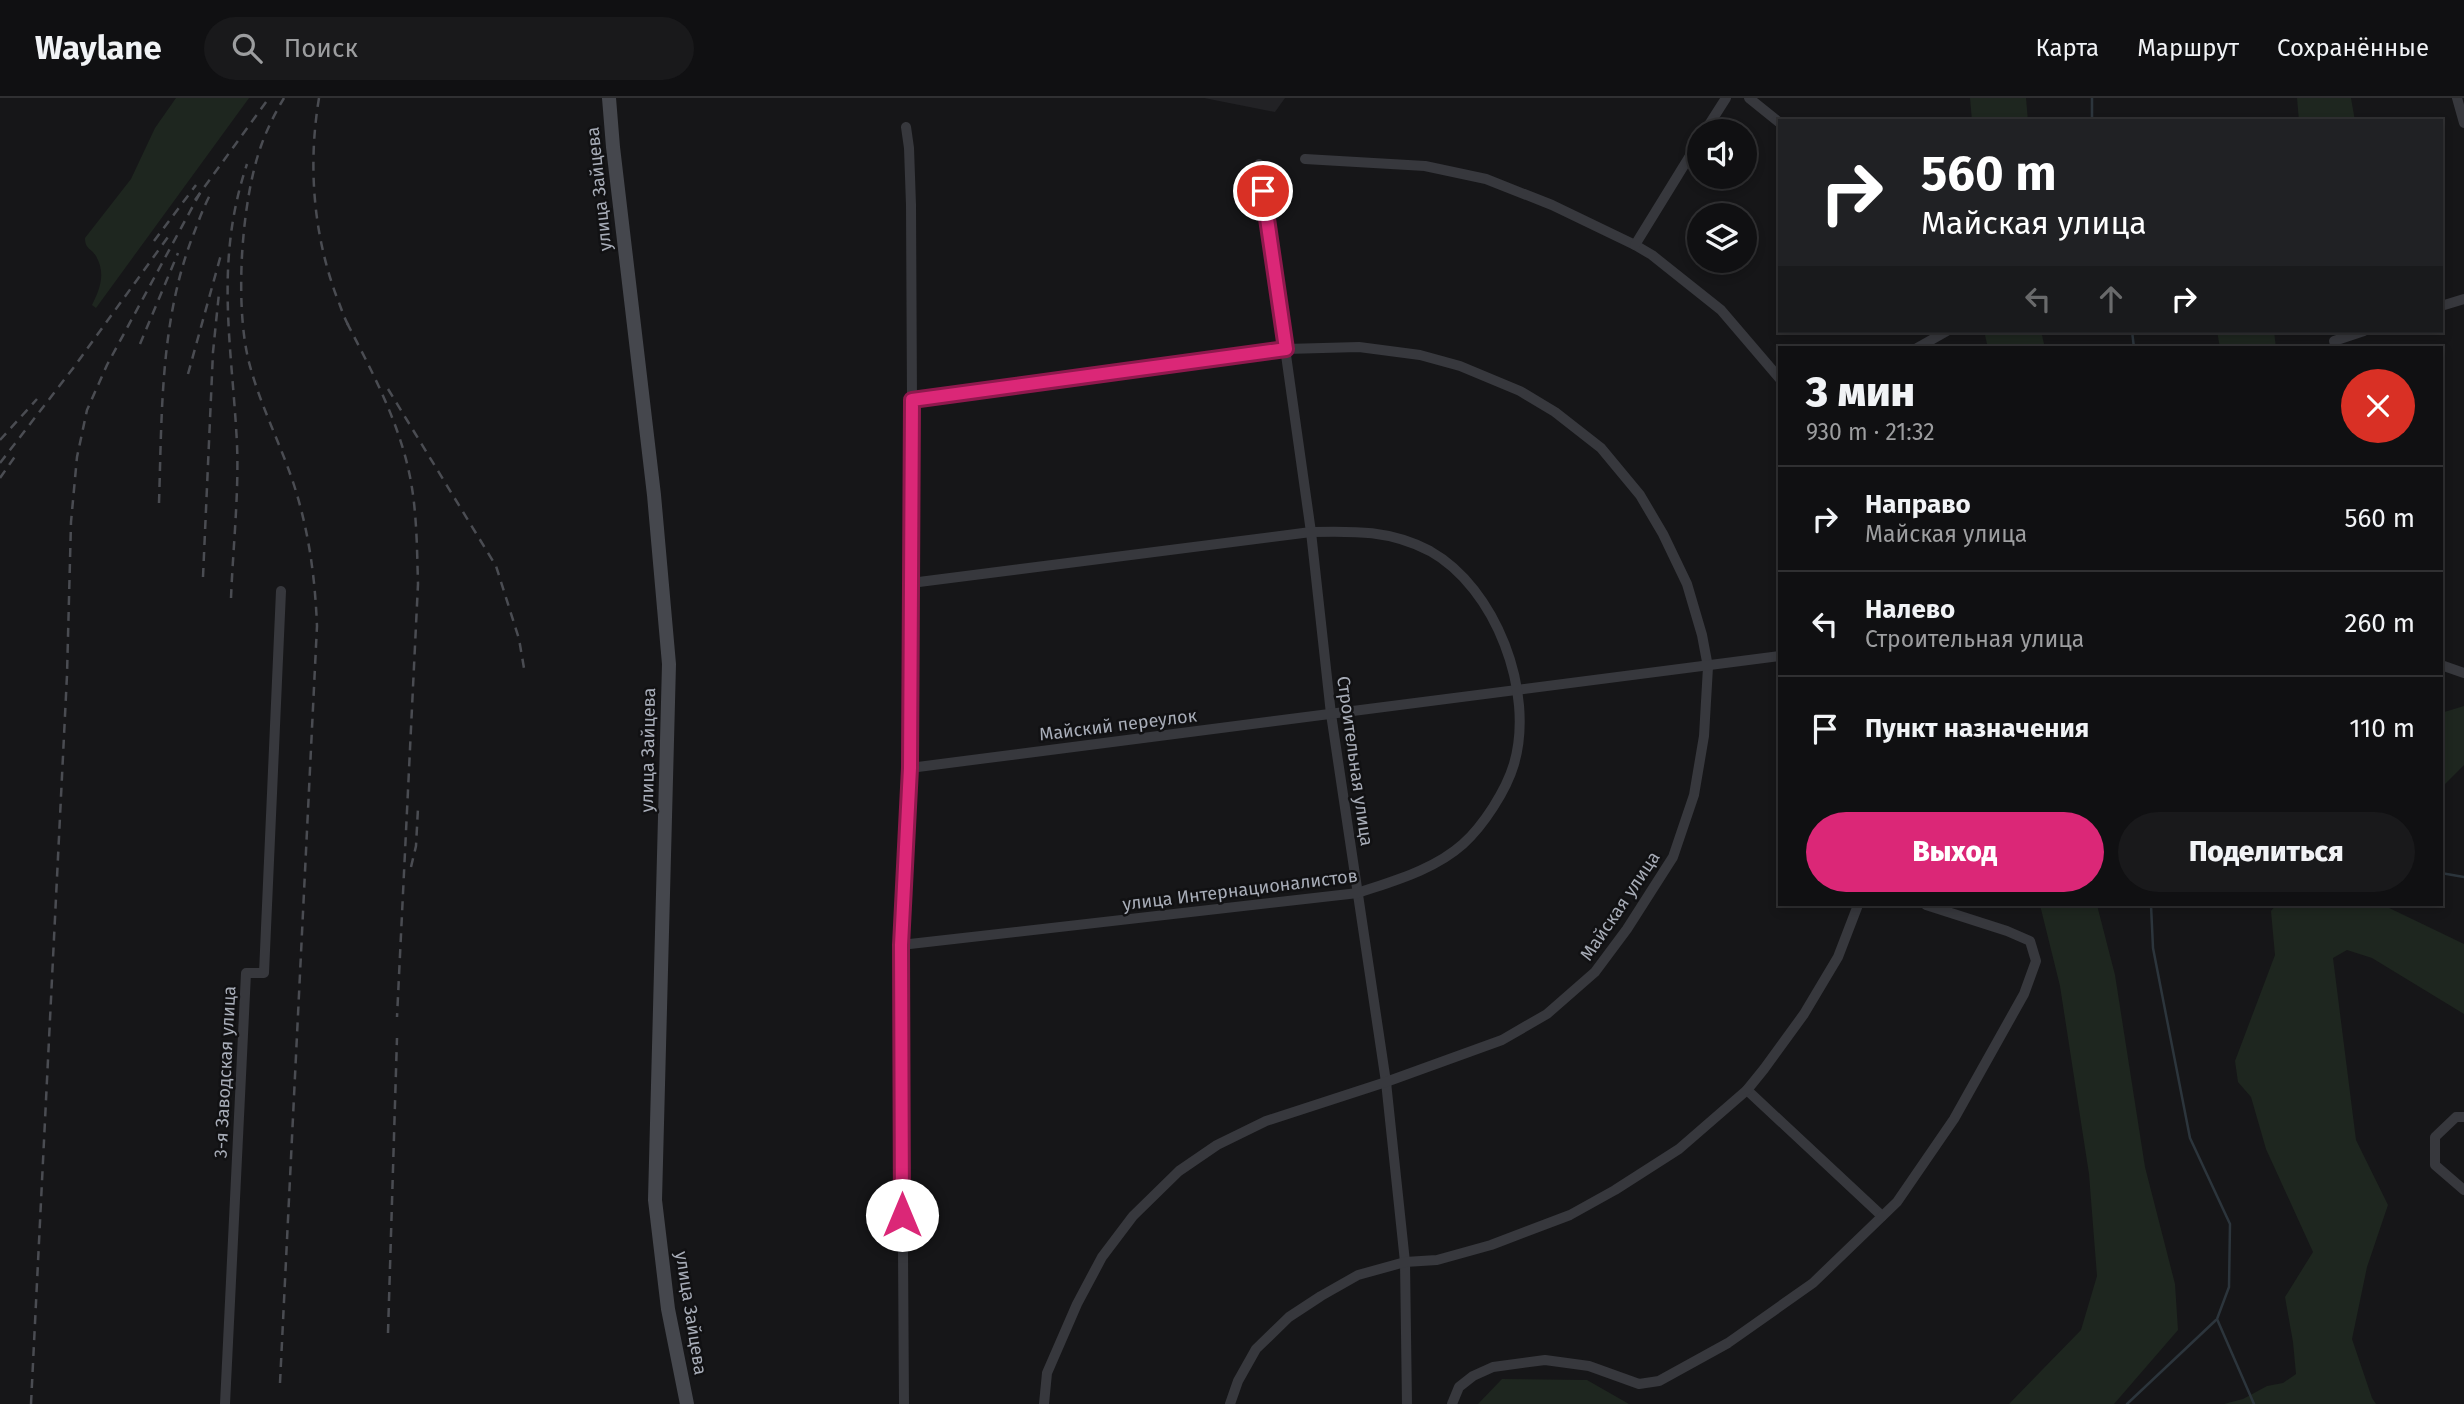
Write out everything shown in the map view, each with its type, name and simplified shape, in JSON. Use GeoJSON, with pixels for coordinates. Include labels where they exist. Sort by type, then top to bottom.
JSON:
{"type":"FeatureCollection","features":[{"type":"Feature","properties":{"kind":"street","name":"улица Зайцева"},"geometry":{"type":"LineString","coordinates":[[609,98],[654,495],[669,664],[655,1200],[668,1309],[687,1404]]}},
{"type":"Feature","properties":{"kind":"street"},"geometry":{"type":"LineString","coordinates":[[1713,119],[1726,98]]}},
{"type":"Feature","properties":{"kind":"street"},"geometry":{"type":"LineString","coordinates":[[1749,98],[1778,121]]}},
{"type":"Feature","properties":{"kind":"street"},"geometry":{"type":"LineString","coordinates":[[2456,98],[2464,123]]}},
{"type":"Feature","properties":{"kind":"street"},"geometry":{"type":"LineString","coordinates":[[904,1404],[901,945],[910,768],[912,400],[911,205],[906,127]]}},
{"type":"Feature","properties":{"kind":"street"},"geometry":{"type":"LineString","coordinates":[[1305,159],[1425,166],[1486,179],[1552,205],[1635,245],[1721,310],[1778,377]]}},
{"type":"Feature","properties":{"kind":"street"},"geometry":{"type":"LineString","coordinates":[[1635,245],[1687,160]]}},
{"type":"Feature","properties":{"kind":"street","name":"Строительная улица"},"geometry":{"type":"LineString","coordinates":[[1259,164],[1311,532],[1331,714],[1386,1082],[1405,1262],[1406,1404]]}},
{"type":"Feature","properties":{"kind":"street"},"geometry":{"type":"LineString","coordinates":[[2443,305],[2464,299]]}},
{"type":"Feature","properties":{"kind":"street"},"geometry":{"type":"LineString","coordinates":[[1921,346],[1943,333]]}},
{"type":"Feature","properties":{"kind":"street"},"geometry":{"type":"LineString","coordinates":[[2335,346],[2334,341],[2358,333]]}},
{"type":"Feature","properties":{"kind":"street","name":"Майская улица"},"geometry":{"type":"LineString","coordinates":[[912,400],[1286,349],[1359,347],[1420,355],[1460,366],[1520,391],[1555,412],[1601,448],[1640,495],[1663,534],[1687,584],[1708,667],[1704,736],[1694,795],[1673,857],[1627,929],[1595,972],[1547,1014],[1502,1040],[1266,1121],[1217,1145],[1179,1171],[1133,1216],[1102,1257],[1077,1304],[1047,1373],[1044,1404]]}},
{"type":"Feature","properties":{"kind":"street","name":"улица Интернационалистов"},"geometry":{"type":"LineString","coordinates":[[901,945],[1358,893],[1440,861],[1462,845],[1487,818],[1514,765],[1520,728],[1510,660],[1493,615],[1465,578],[1431,552],[1396,537],[1366,531],[1311,532],[911,583]]}},
{"type":"Feature","properties":{"kind":"street","name":"3-я Заводская улица"},"geometry":{"type":"LineString","coordinates":[[225,1404],[246,973],[264,974],[281,591]]}},
{"type":"Feature","properties":{"kind":"street","name":"Майский переулок"},"geometry":{"type":"LineString","coordinates":[[910,768],[1778,656]]}},
{"type":"Feature","properties":{"kind":"street"},"geometry":{"type":"LineString","coordinates":[[2443,666],[2464,673]]}},
{"type":"Feature","properties":{"kind":"street"},"geometry":{"type":"LineString","coordinates":[[1230,1404],[1238,1381],[1256,1349],[1289,1317],[1321,1296],[1359,1275],[1405,1262],[1437,1259],[1491,1245],[1570,1215],[1679,1149],[1747,1090],[1804,1014],[1838,957],[1858,906]]}},
{"type":"Feature","properties":{"kind":"street"},"geometry":{"type":"LineString","coordinates":[[1452,1404],[1459,1387],[1473,1376],[1493,1367],[1545,1360],[1589,1366],[1639,1384],[1658,1381],[1728,1343],[1813,1283],[1897,1202],[1954,1119],[2024,994],[2036,961],[2030,941],[1929,906]]}},
{"type":"Feature","properties":{"kind":"street"},"geometry":{"type":"LineString","coordinates":[[1747,1090],[1882,1216]]}},
{"type":"Feature","properties":{"kind":"street"},"geometry":{"type":"LineString","coordinates":[[2464,1117],[2456,1117],[2435,1137],[2435,1165],[2464,1190]]}},
{"type":"Feature","properties":{"kind":"shaded area"},"geometry":{"type":"Polygon","coordinates":[[[176,98],[249,98],[96,308],[92,305],[99,287],[101,269],[85,238],[131,179],[155,128],[176,98]]]}},
{"type":"Feature","properties":{"kind":"shaded area"},"geometry":{"type":"Polygon","coordinates":[[[1204,98],[1285,98],[1275,112],[1204,98]]]}},
{"type":"Feature","properties":{"kind":"shaded area"},"geometry":{"type":"Polygon","coordinates":[[[1970,98],[2026,98],[2028,119],[1972,119],[1970,98]]]}},
{"type":"Feature","properties":{"kind":"shaded area"},"geometry":{"type":"Polygon","coordinates":[[[2297,98],[2351,98],[2355,119],[2299,119],[2297,98]]]}},
{"type":"Feature","properties":{"kind":"shaded area"},"geometry":{"type":"Polygon","coordinates":[[[1984,333],[2041,333],[2045,346],[1988,346],[1984,333]]]}},
{"type":"Feature","properties":{"kind":"shaded area"},"geometry":{"type":"Polygon","coordinates":[[[2217,333],[2274,333],[2276,346],[2220,346],[2217,333]]]}},
{"type":"Feature","properties":{"kind":"shaded area"},"geometry":{"type":"Polygon","coordinates":[[[2464,706],[2464,765],[2443,786],[2443,712],[2464,706]]]}},
{"type":"Feature","properties":{"kind":"shaded area"},"geometry":{"type":"Polygon","coordinates":[[[2040,906],[2097,906],[2115,975],[2145,1167],[2175,1284],[2178,1330],[2114,1404],[2009,1404],[2081,1330],[2097,1276],[2089,1174],[2060,986],[2040,906]]]}},
{"type":"Feature","properties":{"kind":"shaded area"},"geometry":{"type":"Polygon","coordinates":[[[2275,906],[2385,906],[2464,944],[2464,1014],[2372,958],[2347,950],[2333,958],[2356,1140],[2388,1205],[2367,1267],[2352,1339],[2376,1404],[2224,1404],[2243,1399],[2267,1386],[2283,1383],[2296,1374],[2285,1297],[2313,1252],[2266,1149],[2251,1097],[2238,1082],[2235,1061],[2275,955],[2271,911],[2275,906]]]}},
{"type":"Feature","properties":{"kind":"shaded area"},"geometry":{"type":"Polygon","coordinates":[[[1502,1379],[1587,1380],[1629,1404],[1478,1404],[1502,1379]]]}},
{"type":"Feature","properties":{"kind":"waterway"},"geometry":{"type":"LineString","coordinates":[[2092,98],[2092,119]]}},
{"type":"Feature","properties":{"kind":"waterway"},"geometry":{"type":"LineString","coordinates":[[2132,333],[2134,346]]}},
{"type":"Feature","properties":{"kind":"waterway"},"geometry":{"type":"LineString","coordinates":[[2443,873],[2464,877]]}},
{"type":"Feature","properties":{"kind":"waterway"},"geometry":{"type":"LineString","coordinates":[[2151,906],[2153,948],[2190,1138],[2230,1224],[2229,1287],[2217,1319],[2254,1404]]}},
{"type":"Feature","properties":{"kind":"waterway"},"geometry":{"type":"LineString","coordinates":[[2127,1404],[2216,1320]]}},
{"type":"Feature","properties":{"kind":"railway"},"geometry":{"type":"LineString","coordinates":[[195,200],[269,98]]}},
{"type":"Feature","properties":{"kind":"railway"},"geometry":{"type":"LineString","coordinates":[[280,1383],[317,626],[313,572],[304,520],[289,470],[250,366],[245,342],[241,286],[245,225],[254,169],[266,133],[284,98]]}},
{"type":"Feature","properties":{"kind":"railway"},"geometry":{"type":"LineString","coordinates":[[319,98],[313,173],[318,222],[328,271],[351,330]]}},
{"type":"Feature","properties":{"kind":"railway"},"geometry":{"type":"LineString","coordinates":[[231,598],[237,501],[237,444],[229,338],[228,270],[237,200],[247,164]]}},
{"type":"Feature","properties":{"kind":"railway"},"geometry":{"type":"LineString","coordinates":[[154,241],[196,185]]}},
{"type":"Feature","properties":{"kind":"railway"},"geometry":{"type":"LineString","coordinates":[[31,1404],[67,675],[71,522],[77,457],[87,410],[107,365],[200,193]]}},
{"type":"Feature","properties":{"kind":"railway"},"geometry":{"type":"LineString","coordinates":[[159,503],[162,400],[169,332],[183,266],[211,193]]}},
{"type":"Feature","properties":{"kind":"railway"},"geometry":{"type":"LineString","coordinates":[[0,463],[74,367],[168,237]]}},
{"type":"Feature","properties":{"kind":"railway"},"geometry":{"type":"LineString","coordinates":[[188,374],[222,251]]}},
{"type":"Feature","properties":{"kind":"railway"},"geometry":{"type":"LineString","coordinates":[[140,344],[178,253]]}},
{"type":"Feature","properties":{"kind":"railway"},"geometry":{"type":"LineString","coordinates":[[203,577],[213,352],[219,293]]}},
{"type":"Feature","properties":{"kind":"railway"},"geometry":{"type":"LineString","coordinates":[[347,323],[393,420],[411,482],[416,521],[418,584],[397,1017]]}},
{"type":"Feature","properties":{"kind":"railway"},"geometry":{"type":"LineString","coordinates":[[388,389],[496,566],[519,639],[525,674]]}},
{"type":"Feature","properties":{"kind":"railway"},"geometry":{"type":"LineString","coordinates":[[0,440],[37,399]]}},
{"type":"Feature","properties":{"kind":"railway"},"geometry":{"type":"LineString","coordinates":[[0,478],[16,455]]}},
{"type":"Feature","properties":{"kind":"railway"},"geometry":{"type":"LineString","coordinates":[[411,867],[416,846],[418,808]]}},
{"type":"Feature","properties":{"kind":"railway"},"geometry":{"type":"LineString","coordinates":[[388,1333],[397,1038]]}},
{"type":"Feature","properties":{"kind":"route"},"geometry":{"type":"LineString","coordinates":[[902,1215],[901,945],[910,768],[912,400],[1286,349],[1263,191]]}}]}
